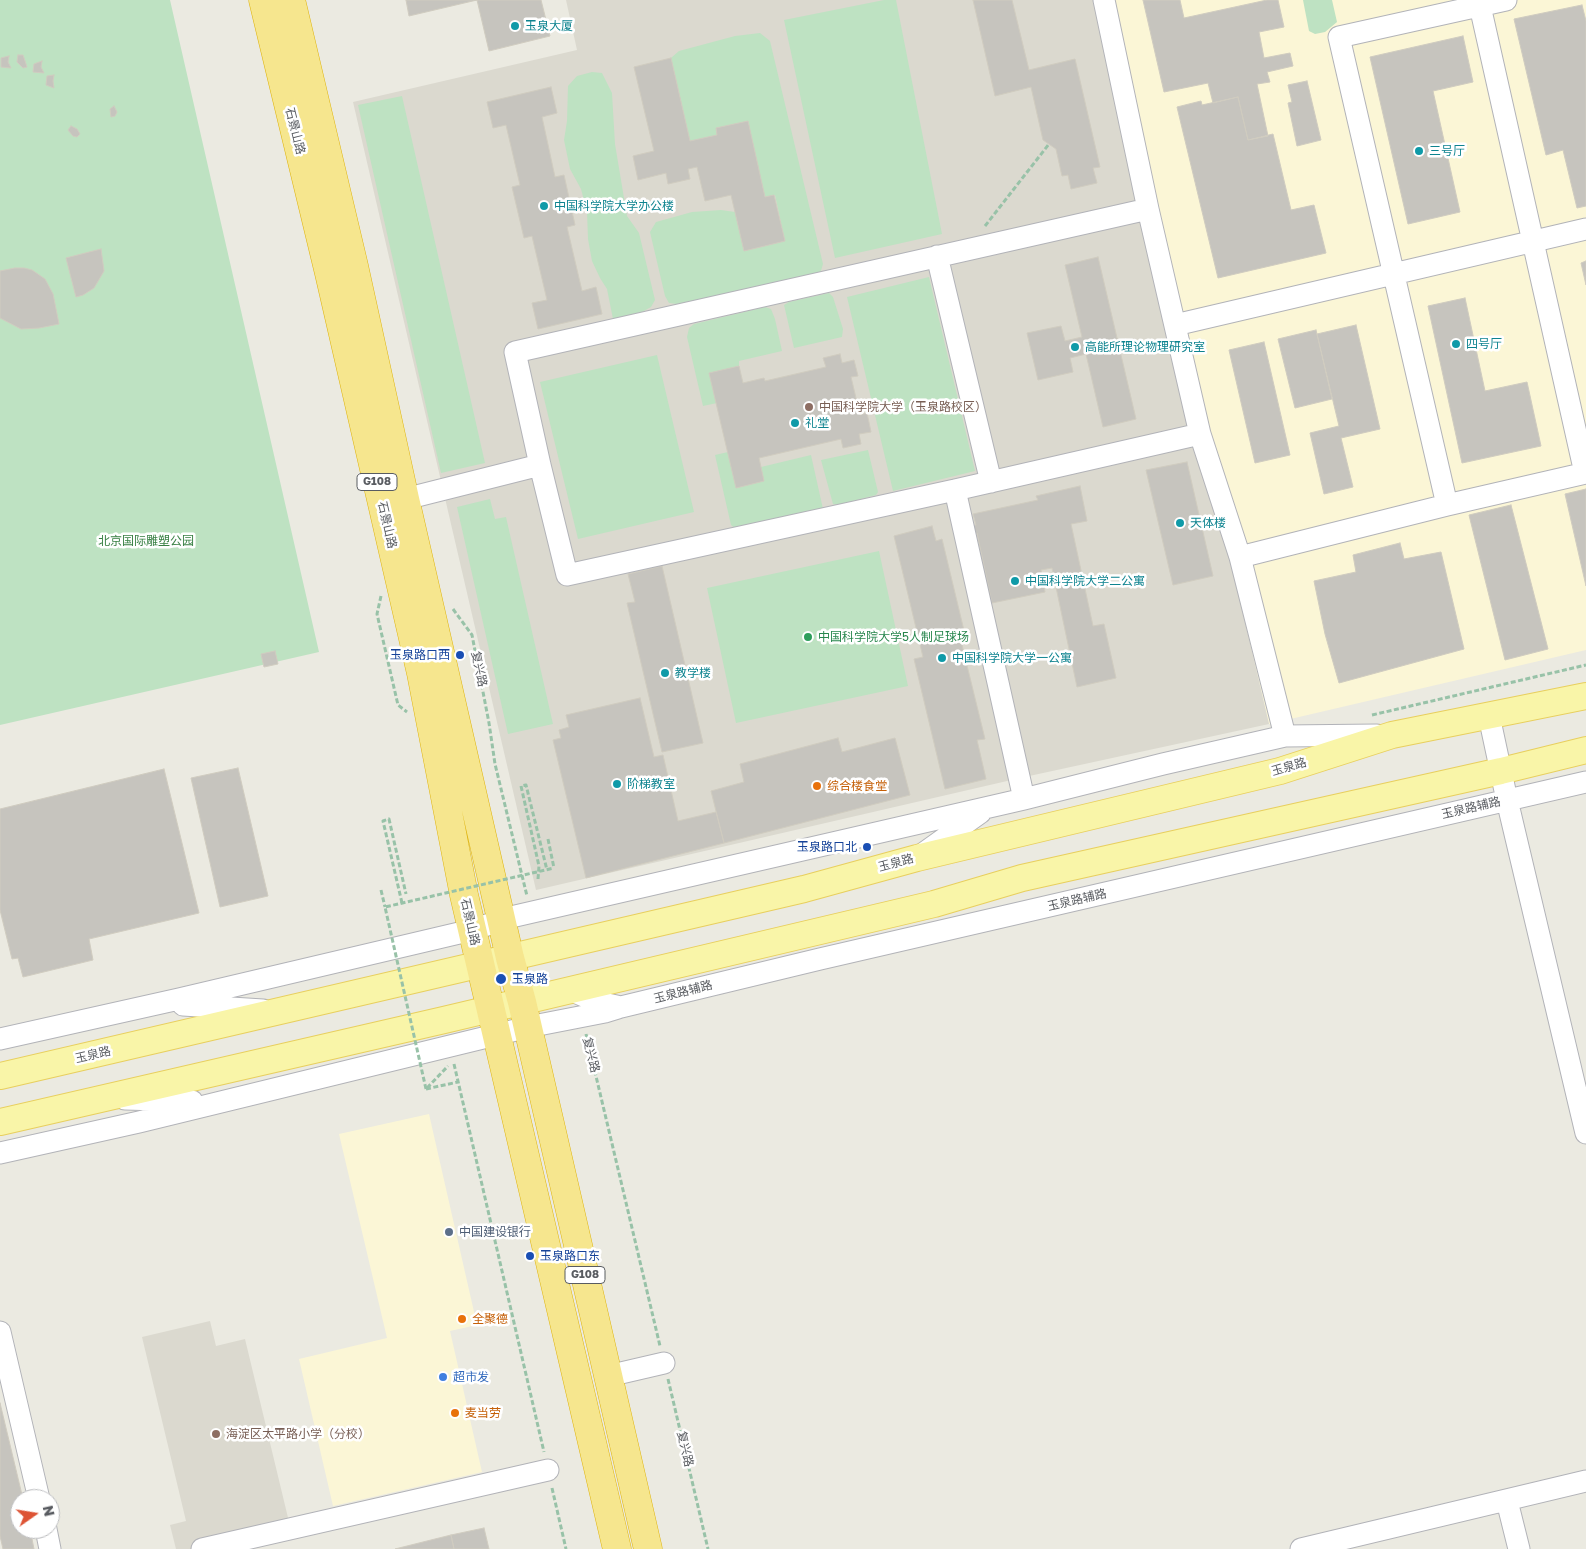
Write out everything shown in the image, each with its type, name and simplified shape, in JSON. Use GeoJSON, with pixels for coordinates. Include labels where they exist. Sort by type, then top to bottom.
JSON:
{"type":"FeatureCollection","features":[{"type":"Feature","properties":{"kind":"highway","name":"石景山路"},"geometry":{"type":"LineString","coordinates":[[263,0],[329,273],[421,673],[464,895],[480,965]]}},
{"type":"Feature","properties":{"kind":"highway","name":"石景山路"},"geometry":{"type":"LineString","coordinates":[[291,0],[354,266],[510,958]]}},
{"type":"Feature","properties":{"kind":"highway","name":"G108"},"geometry":{"type":"LineString","coordinates":[[510,958],[525,1014],[648,1549]]}},
{"type":"Feature","properties":{"kind":"highway","name":"G108"},"geometry":{"type":"LineString","coordinates":[[480,965],[616,1549]]}},
{"type":"Feature","properties":{"kind":"main road","name":"玉泉路"},"geometry":{"type":"LineString","coordinates":[[0,1076],[804,889],[917,858],[1280,771],[1392,735],[1586,696]]}},
{"type":"Feature","properties":{"kind":"main road"},"geometry":{"type":"LineString","coordinates":[[0,1122],[102,1098],[493,1022],[525,1014],[570,990],[934,904],[1022,878],[1501,771],[1586,750]]}},
{"type":"Feature","properties":{"kind":"street"},"geometry":{"type":"LineString","coordinates":[[1104,0],[1148,209],[1200,434],[1240,557],[1285,736]]}},
{"type":"Feature","properties":{"kind":"street"},"geometry":{"type":"LineString","coordinates":[[1447,505],[1339,37],[1506,0]]}},
{"type":"Feature","properties":{"kind":"street"},"geometry":{"type":"LineString","coordinates":[[1240,557],[1447,505],[1585,473],[1480,6]]}},
{"type":"Feature","properties":{"kind":"street"},"geometry":{"type":"LineString","coordinates":[[1148,209],[515,352],[540,465],[567,576],[1200,434]]}},
{"type":"Feature","properties":{"kind":"street"},"geometry":{"type":"LineString","coordinates":[[1175,325],[1586,229]]}},
{"type":"Feature","properties":{"kind":"street"},"geometry":{"type":"LineString","coordinates":[[937,256],[990,482]]}},
{"type":"Feature","properties":{"kind":"street"},"geometry":{"type":"LineString","coordinates":[[405,499],[540,465]]}},
{"type":"Feature","properties":{"kind":"street"},"geometry":{"type":"LineString","coordinates":[[955,490],[1024,799]]}},
{"type":"Feature","properties":{"kind":"street"},"geometry":{"type":"LineString","coordinates":[[1488,716],[1506,800],[1586,1133]]}},
{"type":"Feature","properties":{"kind":"street"},"geometry":{"type":"LineString","coordinates":[[0,1039],[159,1004],[472,930],[531,913],[895,830],[1285,736],[1392,735]]}},
{"type":"Feature","properties":{"kind":"street","name":"玉泉路辅路"},"geometry":{"type":"LineString","coordinates":[[570,990],[598,1002],[621,1007],[1586,782]]}},
{"type":"Feature","properties":{"kind":"street"},"geometry":{"type":"LineString","coordinates":[[917,858],[988,807]]}},
{"type":"Feature","properties":{"kind":"street"},"geometry":{"type":"LineString","coordinates":[[159,1004],[283,1011]]}},
{"type":"Feature","properties":{"kind":"street"},"geometry":{"type":"LineString","coordinates":[[525,1014],[582,1016],[621,1007]]}},
{"type":"Feature","properties":{"kind":"street"},"geometry":{"type":"LineString","coordinates":[[0,1153],[218,1102],[449,1056],[493,1022]]}},
{"type":"Feature","properties":{"kind":"street"},"geometry":{"type":"LineString","coordinates":[[102,1098],[218,1102]]}},
{"type":"Feature","properties":{"kind":"street"},"geometry":{"type":"LineString","coordinates":[[0,1332],[37,1489]]}},
{"type":"Feature","properties":{"kind":"street"},"geometry":{"type":"LineString","coordinates":[[608,1376],[664,1363]]}},
{"type":"Feature","properties":{"kind":"street"},"geometry":{"type":"LineString","coordinates":[[202,1549],[548,1470]]}},
{"type":"Feature","properties":{"kind":"street"},"geometry":{"type":"LineString","coordinates":[[1301,1549],[1586,1481]]}},
{"type":"Feature","properties":{"kind":"street"},"geometry":{"type":"LineString","coordinates":[[1507,1501],[1519,1549]]}},
{"type":"Feature","properties":{"kind":"path"},"geometry":{"type":"LineString","coordinates":[[967,250],[1049,144]]}},
{"type":"Feature","properties":{"kind":"path","name":"复兴路"},"geometry":{"type":"LineString","coordinates":[[452,607],[472,635],[490,723],[495,764],[531,913]]}},
{"type":"Feature","properties":{"kind":"path"},"geometry":{"type":"LineString","coordinates":[[1370,716],[1586,665]]}},
{"type":"Feature","properties":{"kind":"path"},"geometry":{"type":"LineString","coordinates":[[538,879],[539,866],[521,786],[526,785],[547,870]]}},
{"type":"Feature","properties":{"kind":"path"},"geometry":{"type":"LineString","coordinates":[[402,903],[383,821],[389,819],[406,894]]}},
{"type":"Feature","properties":{"kind":"path"},"geometry":{"type":"LineString","coordinates":[[385,907],[554,868],[548,839]]}},
{"type":"Feature","properties":{"kind":"path"},"geometry":{"type":"LineString","coordinates":[[381,890],[426,1089]]}},
{"type":"Feature","properties":{"kind":"path","name":"复兴路"},"geometry":{"type":"LineString","coordinates":[[582,1016],[708,1549]]}},
{"type":"Feature","properties":{"kind":"path"},"geometry":{"type":"LineString","coordinates":[[426,1089],[449,1056]]}},
{"type":"Feature","properties":{"kind":"path"},"geometry":{"type":"LineString","coordinates":[[449,1056],[458,1082],[566,1549]]}},
{"type":"Feature","properties":{"kind":"path"},"geometry":{"type":"LineString","coordinates":[[426,1089],[458,1082]]}},
{"type":"Feature","properties":{"kind":"shaded area","name":"中国科学院大学（玉泉路校区）"},"geometry":{"type":"Polygon","coordinates":[[[566,0],[1104,0],[1175,325],[1269,724],[1020,778],[536,890],[353,102],[577,50],[566,0]]]}},
{"type":"Feature","properties":{"kind":"shaded area"},"geometry":{"type":"Polygon","coordinates":[[[1104,0],[1586,0],[1586,650],[1269,724],[1175,325],[1104,0]]]}},
{"type":"Feature","properties":{"kind":"shaded area"},"geometry":{"type":"Polygon","coordinates":[[[429,1114],[477,1325],[450,1331],[482,1472],[333,1506],[299,1359],[387,1338],[339,1134],[429,1114]]]}},
{"type":"Feature","properties":{"kind":"shaded area","name":"海淀区太平路小学（分校）"},"geometry":{"type":"Polygon","coordinates":[[[210,1321],[216,1346],[245,1339],[290,1526],[194,1549],[176,1549],[170,1525],[186,1521],[142,1337],[210,1321]]]}},
{"type":"Feature","properties":{"kind":"green space","name":"北京国际雕塑公园"},"geometry":{"type":"Polygon","coordinates":[[[0,0],[170,0],[319,652],[0,725],[0,0]]]}},
{"type":"Feature","properties":{"kind":"green space"},"geometry":{"type":"Polygon","coordinates":[[[884,0],[896,0],[942,234],[835,258],[784,20],[884,0]]]}},
{"type":"Feature","properties":{"kind":"green space"},"geometry":{"type":"Polygon","coordinates":[[[1303,0],[1332,0],[1337,22],[1325,32],[1315,34],[1309,31],[1303,0]]]}},
{"type":"Feature","properties":{"kind":"green space"},"geometry":{"type":"Polygon","coordinates":[[[760,33],[770,41],[823,264],[820,274],[812,279],[677,304],[669,303],[665,296],[650,232],[656,222],[692,212],[721,210],[735,212],[744,251],[785,241],[775,195],[765,197],[748,121],[716,128],[717,135],[690,141],[671,58],[679,51],[735,36],[760,33]]]}},
{"type":"Feature","properties":{"kind":"green space"},"geometry":{"type":"Polygon","coordinates":[[[592,72],[602,73],[612,93],[615,144],[627,216],[639,233],[655,300],[651,307],[642,312],[613,319],[607,289],[592,261],[588,239],[587,212],[581,189],[570,169],[564,140],[567,121],[568,86],[577,76],[592,72]]]}},
{"type":"Feature","properties":{"kind":"green space"},"geometry":{"type":"Polygon","coordinates":[[[402,96],[485,463],[441,473],[358,105],[402,96]]]}},
{"type":"Feature","properties":{"kind":"green space"},"geometry":{"type":"Polygon","coordinates":[[[929,277],[975,471],[893,491],[847,297],[929,277]]]}},
{"type":"Feature","properties":{"kind":"green space"},"geometry":{"type":"Polygon","coordinates":[[[829,293],[833,297],[843,329],[842,337],[794,348],[784,305],[789,302],[829,293]]]}},
{"type":"Feature","properties":{"kind":"green space"},"geometry":{"type":"Polygon","coordinates":[[[765,307],[771,309],[775,319],[782,351],[739,361],[739,366],[710,373],[717,403],[703,406],[687,337],[689,328],[694,324],[765,307]]]}},
{"type":"Feature","properties":{"kind":"green space"},"geometry":{"type":"Polygon","coordinates":[[[657,355],[694,512],[578,539],[540,382],[657,355]]]}},
{"type":"Feature","properties":{"kind":"green space"},"geometry":{"type":"Polygon","coordinates":[[[868,450],[878,492],[876,495],[838,505],[833,504],[821,460],[868,450]]]}},
{"type":"Feature","properties":{"kind":"green space"},"geometry":{"type":"Polygon","coordinates":[[[728,452],[761,467],[811,455],[823,509],[736,529],[731,525],[715,455],[728,452]]]}},
{"type":"Feature","properties":{"kind":"green space"},"geometry":{"type":"Polygon","coordinates":[[[490,499],[495,519],[506,517],[553,724],[508,734],[457,507],[490,499]]]}},
{"type":"Feature","properties":{"kind":"green space","name":"中国科学院大学5人制足球场"},"geometry":{"type":"Polygon","coordinates":[[[879,551],[908,686],[736,723],[707,588],[879,551]]]}},
{"type":"Feature","properties":{"kind":"building"},"geometry":{"type":"Polygon","coordinates":[[[406,0],[477,0],[409,16],[406,0]]]}},
{"type":"Feature","properties":{"kind":"building","name":"玉泉大厦"},"geometry":{"type":"Polygon","coordinates":[[[477,0],[541,0],[550,36],[489,51],[477,0]]]}},
{"type":"Feature","properties":{"kind":"building"},"geometry":{"type":"Polygon","coordinates":[[[973,0],[1012,0],[1029,70],[1075,59],[1100,167],[1093,168],[1097,183],[1071,189],[1068,175],[1062,176],[1056,149],[1043,140],[1031,87],[995,96],[973,0]]]}},
{"type":"Feature","properties":{"kind":"building"},"geometry":{"type":"Polygon","coordinates":[[[1143,0],[1180,0],[1184,18],[1267,0],[1278,0],[1284,27],[1259,32],[1264,58],[1290,53],[1293,66],[1267,72],[1270,82],[1257,84],[1268,136],[1248,140],[1238,97],[1213,103],[1208,83],[1164,92],[1143,0]]]}},
{"type":"Feature","properties":{"kind":"building"},"geometry":{"type":"Polygon","coordinates":[[[1582,5],[1586,21],[1586,206],[1577,208],[1563,150],[1546,155],[1514,19],[1582,5]]]}},
{"type":"Feature","properties":{"kind":"building","name":"三号厅"},"geometry":{"type":"Polygon","coordinates":[[[1463,36],[1473,82],[1433,91],[1460,212],[1408,224],[1370,57],[1463,36]]]}},
{"type":"Feature","properties":{"kind":"building"},"geometry":{"type":"Polygon","coordinates":[[[18,55],[23,55],[27,67],[23,68],[17,62],[18,55]]]}},
{"type":"Feature","properties":{"kind":"building"},"geometry":{"type":"Polygon","coordinates":[[[9,56],[8,62],[11,68],[1,67],[1,58],[9,56]]]}},
{"type":"Feature","properties":{"kind":"building"},"geometry":{"type":"Polygon","coordinates":[[[671,58],[690,141],[717,135],[716,128],[748,121],[765,197],[774,195],[785,241],[744,251],[731,195],[705,201],[697,167],[688,169],[690,179],[668,184],[666,173],[638,180],[633,156],[654,151],[634,67],[671,58]]]}},
{"type":"Feature","properties":{"kind":"building"},"geometry":{"type":"Polygon","coordinates":[[[42,61],[41,67],[44,73],[33,72],[34,64],[42,61]]]}},
{"type":"Feature","properties":{"kind":"building"},"geometry":{"type":"Polygon","coordinates":[[[54,75],[54,88],[46,85],[47,76],[54,75]]]}},
{"type":"Feature","properties":{"kind":"building"},"geometry":{"type":"Polygon","coordinates":[[[1307,81],[1321,140],[1297,146],[1288,103],[1292,102],[1288,85],[1307,81]]]}},
{"type":"Feature","properties":{"kind":"building","name":"中国科学院大学办公楼"},"geometry":{"type":"Polygon","coordinates":[[[551,87],[557,113],[542,117],[555,177],[564,175],[575,225],[567,227],[582,291],[596,287],[602,314],[538,329],[532,303],[547,300],[532,236],[524,238],[512,187],[520,185],[506,125],[493,128],[487,102],[551,87]]]}},
{"type":"Feature","properties":{"kind":"building"},"geometry":{"type":"Polygon","coordinates":[[[1238,97],[1248,140],[1273,134],[1291,210],[1314,205],[1326,253],[1218,278],[1177,107],[1201,101],[1202,105],[1238,97]]]}},
{"type":"Feature","properties":{"kind":"building"},"geometry":{"type":"Polygon","coordinates":[[[114,106],[117,112],[115,116],[111,117],[110,109],[114,106]]]}},
{"type":"Feature","properties":{"kind":"building"},"geometry":{"type":"Polygon","coordinates":[[[71,126],[77,129],[80,134],[77,137],[73,136],[68,130],[71,126]]]}},
{"type":"Feature","properties":{"kind":"building"},"geometry":{"type":"Polygon","coordinates":[[[101,249],[104,271],[94,288],[76,297],[66,258],[101,249]]]}},
{"type":"Feature","properties":{"kind":"building","name":"高能所理论物理研究室"},"geometry":{"type":"Polygon","coordinates":[[[1098,257],[1136,419],[1103,427],[1086,354],[1070,358],[1073,372],[1038,380],[1027,333],[1061,326],[1065,341],[1082,337],[1065,265],[1098,257]]]}},
{"type":"Feature","properties":{"kind":"building"},"geometry":{"type":"Polygon","coordinates":[[[1586,261],[1586,285],[1581,263],[1586,261]]]}},
{"type":"Feature","properties":{"kind":"building"},"geometry":{"type":"Polygon","coordinates":[[[15,268],[32,270],[45,279],[53,294],[59,324],[21,329],[0,318],[0,271],[15,268]]]}},
{"type":"Feature","properties":{"kind":"building","name":"四号厅"},"geometry":{"type":"Polygon","coordinates":[[[1465,298],[1485,391],[1527,382],[1541,446],[1462,463],[1428,306],[1465,298]]]}},
{"type":"Feature","properties":{"kind":"building"},"geometry":{"type":"Polygon","coordinates":[[[1356,325],[1380,429],[1341,438],[1353,487],[1324,494],[1310,433],[1339,426],[1317,334],[1356,325]]]}},
{"type":"Feature","properties":{"kind":"building"},"geometry":{"type":"Polygon","coordinates":[[[1316,330],[1332,399],[1295,408],[1278,339],[1316,330]]]}},
{"type":"Feature","properties":{"kind":"building"},"geometry":{"type":"Polygon","coordinates":[[[1264,342],[1290,455],[1255,463],[1229,350],[1264,342]]]}},
{"type":"Feature","properties":{"kind":"building","name":"礼堂"},"geometry":{"type":"Polygon","coordinates":[[[840,354],[842,363],[854,360],[858,376],[851,377],[860,415],[867,413],[871,432],[859,434],[861,444],[843,448],[841,439],[759,458],[764,481],[736,488],[709,373],[739,366],[743,383],[764,378],[765,381],[826,367],[823,358],[840,354]]]}},
{"type":"Feature","properties":{"kind":"building","name":"天体楼"},"geometry":{"type":"Polygon","coordinates":[[[1187,462],[1213,576],[1173,585],[1146,470],[1187,462]]]}},
{"type":"Feature","properties":{"kind":"building","name":"中国科学院大学二公寓"},"geometry":{"type":"Polygon","coordinates":[[[1080,486],[1087,521],[1071,524],[1093,626],[1104,624],[1116,678],[1077,687],[1052,568],[1041,570],[1045,592],[992,603],[977,533],[972,534],[971,526],[976,525],[973,514],[1038,500],[1036,496],[1080,486]]]}},
{"type":"Feature","properties":{"kind":"building"},"geometry":{"type":"Polygon","coordinates":[[[1586,489],[1586,586],[1565,494],[1586,489]]]}},
{"type":"Feature","properties":{"kind":"building"},"geometry":{"type":"Polygon","coordinates":[[[1511,505],[1548,649],[1505,660],[1469,515],[1511,505]]]}},
{"type":"Feature","properties":{"kind":"building","name":"中国科学院大学一公寓"},"geometry":{"type":"Polygon","coordinates":[[[932,526],[936,541],[942,539],[967,643],[962,645],[985,739],[977,740],[986,779],[945,789],[914,659],[923,657],[894,536],[932,526]]]}},
{"type":"Feature","properties":{"kind":"building"},"geometry":{"type":"Polygon","coordinates":[[[1400,543],[1404,559],[1441,552],[1464,649],[1339,683],[1325,634],[1314,581],[1356,572],[1353,555],[1400,543]]]}},
{"type":"Feature","properties":{"kind":"building","name":"教学楼"},"geometry":{"type":"Polygon","coordinates":[[[662,566],[703,743],[662,752],[627,603],[635,602],[628,574],[662,566]]]}},
{"type":"Feature","properties":{"kind":"building"},"geometry":{"type":"Polygon","coordinates":[[[275,651],[278,664],[264,667],[261,654],[275,651]]]}},
{"type":"Feature","properties":{"kind":"building","name":"阶梯教室"},"geometry":{"type":"Polygon","coordinates":[[[640,698],[654,757],[663,755],[678,821],[716,812],[724,843],[586,878],[553,740],[561,738],[559,730],[569,727],[566,715],[640,698]]]}},
{"type":"Feature","properties":{"kind":"building","name":"综合楼食堂"},"geometry":{"type":"Polygon","coordinates":[[[838,738],[842,752],[895,738],[910,795],[724,843],[711,791],[744,782],[740,764],[838,738]]]}},
{"type":"Feature","properties":{"kind":"building"},"geometry":{"type":"Polygon","coordinates":[[[238,768],[268,896],[220,907],[191,778],[238,768]]]}},
{"type":"Feature","properties":{"kind":"building"},"geometry":{"type":"Polygon","coordinates":[[[164,769],[199,913],[89,939],[93,960],[23,977],[18,958],[12,959],[0,910],[0,809],[164,769]]]}},
{"type":"Feature","properties":{"kind":"building"},"geometry":{"type":"Polygon","coordinates":[[[0,1403],[21,1489],[10,1489],[10,1539],[32,1539],[34,1549],[3,1549],[0,1536],[0,1403]]]}},
{"type":"Feature","properties":{"kind":"building"},"geometry":{"type":"Polygon","coordinates":[[[484,1528],[489,1549],[454,1549],[451,1535],[484,1528]]]}},
{"type":"Feature","properties":{"kind":"building"},"geometry":{"type":"Polygon","coordinates":[[[451,1535],[454,1549],[395,1549],[451,1535]]]}},
{"type":"Feature","properties":{"kind":"place","name":"玉泉大厦"},"geometry":{"type":"Point","coordinates":[515,26]}},
{"type":"Feature","properties":{"kind":"place","name":"三号厅"},"geometry":{"type":"Point","coordinates":[1419,151]}},
{"type":"Feature","properties":{"kind":"place","name":"中国科学院大学办公楼"},"geometry":{"type":"Point","coordinates":[544,206]}},
{"type":"Feature","properties":{"kind":"place","name":"四号厅"},"geometry":{"type":"Point","coordinates":[1456,344]}},
{"type":"Feature","properties":{"kind":"place","name":"高能所理论物理研究室"},"geometry":{"type":"Point","coordinates":[1075,347]}},
{"type":"Feature","properties":{"kind":"place","name":"中国科学院大学（玉泉路校区）"},"geometry":{"type":"Point","coordinates":[809,407]}},
{"type":"Feature","properties":{"kind":"place","name":"礼堂"},"geometry":{"type":"Point","coordinates":[795,423]}},
{"type":"Feature","properties":{"kind":"place","name":"天体楼"},"geometry":{"type":"Point","coordinates":[1180,523]}},
{"type":"Feature","properties":{"kind":"place","name":"中国科学院大学二公寓"},"geometry":{"type":"Point","coordinates":[1015,581]}},
{"type":"Feature","properties":{"kind":"place","name":"中国科学院大学5人制足球场"},"geometry":{"type":"Point","coordinates":[808,637]}},
{"type":"Feature","properties":{"kind":"place","name":"玉泉路口西"},"geometry":{"type":"Point","coordinates":[460,655]}},
{"type":"Feature","properties":{"kind":"place","name":"中国科学院大学一公寓"},"geometry":{"type":"Point","coordinates":[942,658]}},
{"type":"Feature","properties":{"kind":"place","name":"教学楼"},"geometry":{"type":"Point","coordinates":[665,673]}},
{"type":"Feature","properties":{"kind":"place","name":"阶梯教室"},"geometry":{"type":"Point","coordinates":[617,784]}},
{"type":"Feature","properties":{"kind":"place","name":"综合楼食堂"},"geometry":{"type":"Point","coordinates":[817,786]}},
{"type":"Feature","properties":{"kind":"place","name":"玉泉路口北"},"geometry":{"type":"Point","coordinates":[867,847]}},
{"type":"Feature","properties":{"kind":"place","name":"玉泉路"},"geometry":{"type":"Point","coordinates":[501,979]}},
{"type":"Feature","properties":{"kind":"place","name":"中国建设银行"},"geometry":{"type":"Point","coordinates":[449,1232]}},
{"type":"Feature","properties":{"kind":"place","name":"玉泉路口东"},"geometry":{"type":"Point","coordinates":[530,1256]}},
{"type":"Feature","properties":{"kind":"place","name":"全聚德"},"geometry":{"type":"Point","coordinates":[462,1319]}},
{"type":"Feature","properties":{"kind":"place","name":"超市发"},"geometry":{"type":"Point","coordinates":[443,1377]}},
{"type":"Feature","properties":{"kind":"place","name":"麦当劳"},"geometry":{"type":"Point","coordinates":[455,1413]}},
{"type":"Feature","properties":{"kind":"place","name":"海淀区太平路小学（分校）"},"geometry":{"type":"Point","coordinates":[216,1434]}}]}
